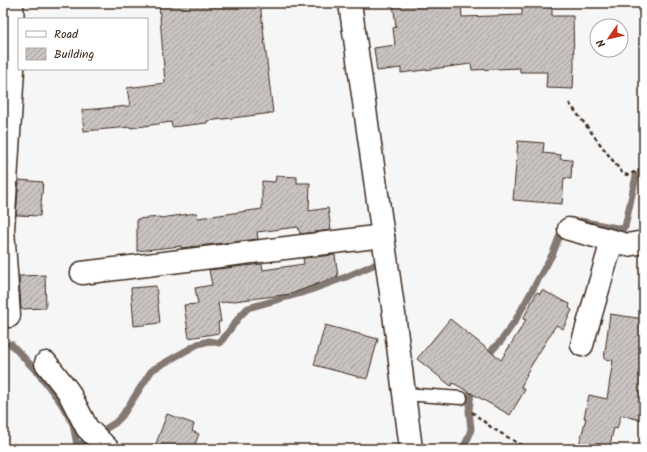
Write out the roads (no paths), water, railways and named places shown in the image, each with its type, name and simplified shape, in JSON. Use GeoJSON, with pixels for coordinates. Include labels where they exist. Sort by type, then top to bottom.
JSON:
{"type":"FeatureCollection","features":[{"type":"Feature","properties":{"kind":"street"},"geometry":{"type":"LineString","coordinates":[[9,316],[3,229],[14,54],[12,3]]}},
{"type":"Feature","properties":{"kind":"street"},"geometry":{"type":"LineString","coordinates":[[350,3],[394,314],[411,449]]}},
{"type":"Feature","properties":{"kind":"street"},"geometry":{"type":"LineString","coordinates":[[569,230],[627,244],[644,242]]}},
{"type":"Feature","properties":{"kind":"street"},"geometry":{"type":"LineString","coordinates":[[82,273],[383,236]]}},
{"type":"Feature","properties":{"kind":"street"},"geometry":{"type":"LineString","coordinates":[[582,345],[612,241]]}},
{"type":"Feature","properties":{"kind":"street"},"geometry":{"type":"LineString","coordinates":[[46,363],[68,391],[87,428],[108,449]]}},
{"type":"Feature","properties":{"kind":"lane"},"geometry":{"type":"LineString","coordinates":[[404,394],[461,398]]}},
{"type":"Feature","properties":{"kind":"waterway"},"geometry":{"type":"LineString","coordinates":[[580,221],[622,229],[625,227],[636,176],[644,172]]}},
{"type":"Feature","properties":{"kind":"waterway"},"geometry":{"type":"LineString","coordinates":[[487,359],[515,321],[553,253],[563,227]]}},
{"type":"Feature","properties":{"kind":"waterway"},"geometry":{"type":"LineString","coordinates":[[72,449],[115,423],[122,416],[152,370],[198,344],[209,341],[220,343],[240,316],[248,308],[305,292],[373,265]]}},
{"type":"Feature","properties":{"kind":"waterway"},"geometry":{"type":"LineString","coordinates":[[11,344],[39,374],[61,403],[73,424],[77,445]]}},
{"type":"Feature","properties":{"kind":"waterway"},"geometry":{"type":"LineString","coordinates":[[463,449],[471,429],[469,411],[471,392],[475,385]]}}]}
